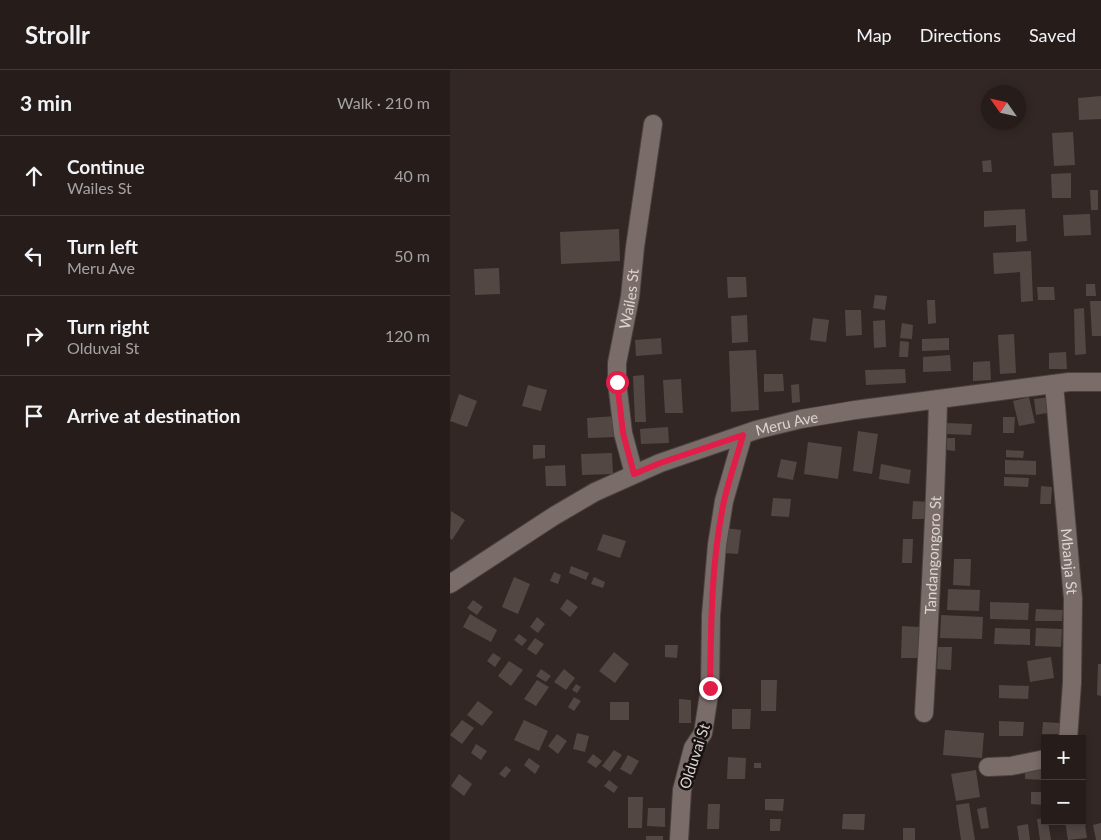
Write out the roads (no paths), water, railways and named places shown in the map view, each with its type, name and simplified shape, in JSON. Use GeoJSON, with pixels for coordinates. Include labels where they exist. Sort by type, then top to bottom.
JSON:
{"type":"FeatureCollection","features":[{"type":"Feature","properties":{"kind":"street","name":"Wailes St"},"geometry":{"type":"LineString","coordinates":[[634,474],[623,433],[617,382],[617,363],[630,297],[653,124]]}},
{"type":"Feature","properties":{"kind":"street","name":"Meru Ave"},"geometry":{"type":"LineString","coordinates":[[450,584],[554,516],[595,492],[660,463],[756,430],[855,410],[1069,382],[1101,382]]}},
{"type":"Feature","properties":{"kind":"street","name":"Mbanja St"},"geometry":{"type":"LineString","coordinates":[[1054,384],[1073,600],[1072,683],[1068,735]]}},
{"type":"Feature","properties":{"kind":"street","name":"Tandangongoro St"},"geometry":{"type":"LineString","coordinates":[[924,713],[932,580],[938,399]]}},
{"type":"Feature","properties":{"kind":"street","name":"Olduvai St"},"geometry":{"type":"LineString","coordinates":[[679,840],[682,790],[693,748],[703,733],[710,688],[711,616],[717,546],[724,501],[743,435]]}},
{"type":"Feature","properties":{"kind":"street"},"geometry":{"type":"LineString","coordinates":[[988,767],[1011,766],[1041,760]]}}]}
